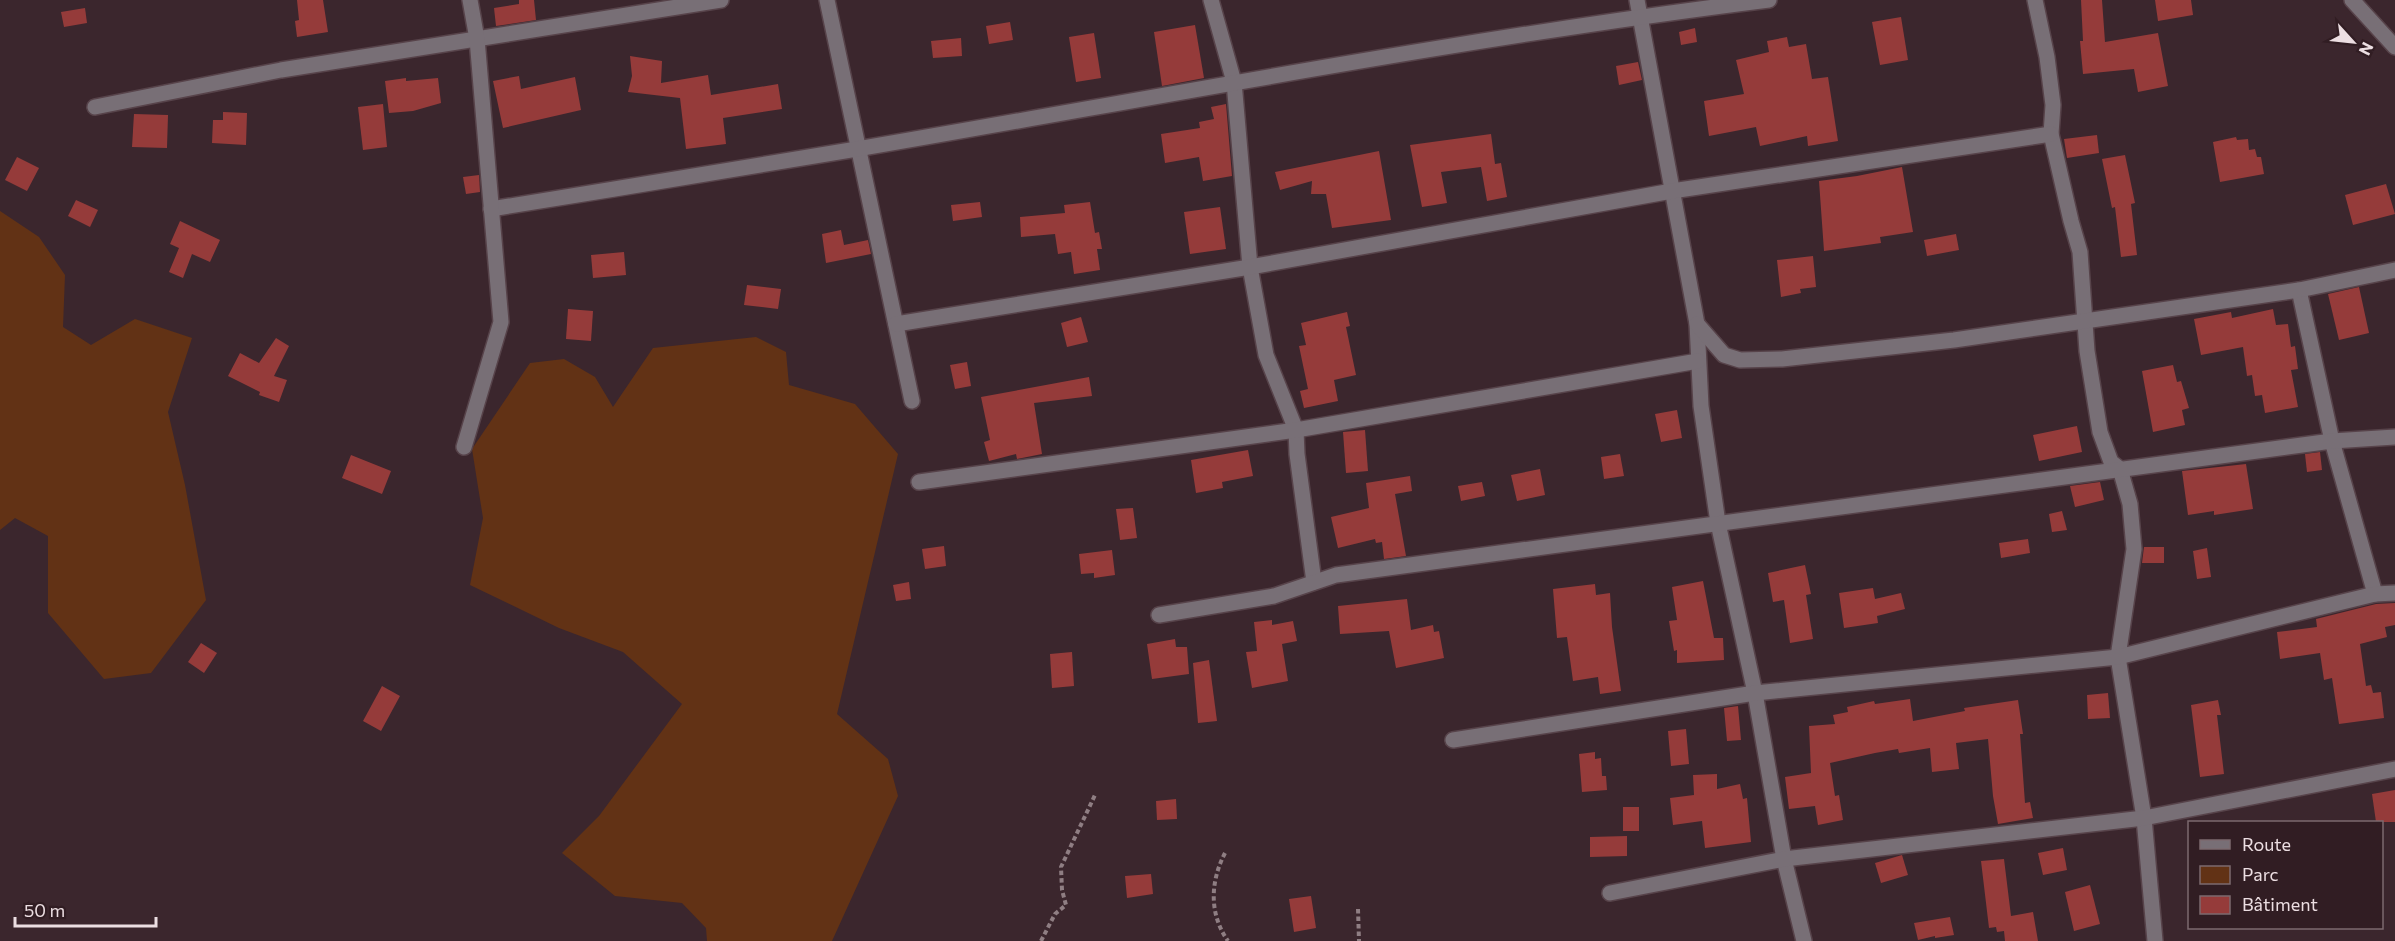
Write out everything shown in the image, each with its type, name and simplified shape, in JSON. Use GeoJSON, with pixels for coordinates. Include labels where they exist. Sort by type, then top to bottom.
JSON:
{"type":"FeatureCollection","features":[{"type":"Feature","properties":{"kind":"street"},"geometry":{"type":"LineString","coordinates":[[464,447],[501,322],[477,39],[470,0]]}},
{"type":"Feature","properties":{"kind":"street"},"geometry":{"type":"LineString","coordinates":[[95,107],[281,70],[721,0]]}},
{"type":"Feature","properties":{"kind":"street"},"geometry":{"type":"LineString","coordinates":[[827,0],[912,401]]}},
{"type":"Feature","properties":{"kind":"street"},"geometry":{"type":"LineString","coordinates":[[1211,0],[1234,82],[1250,267],[1266,355],[1296,430],[1297,454],[1314,582]]}},
{"type":"Feature","properties":{"kind":"street"},"geometry":{"type":"LineString","coordinates":[[1637,0],[1697,324],[1701,406],[1718,523],[1755,693],[1784,860],[1804,941]]}},
{"type":"Feature","properties":{"kind":"street"},"geometry":{"type":"LineString","coordinates":[[491,209],[858,149],[1234,82],[1640,16],[1769,0]]}},
{"type":"Feature","properties":{"kind":"street"},"geometry":{"type":"LineString","coordinates":[[2035,0],[2047,57],[2053,105],[2051,134],[2080,252],[2087,351],[2100,432],[2111,462],[2120,470],[2130,504],[2134,549],[2118,657],[2144,818],[2155,941]]}},
{"type":"Feature","properties":{"kind":"street"},"geometry":{"type":"LineString","coordinates":[[2352,0],[2395,47]]}},
{"type":"Feature","properties":{"kind":"street"},"geometry":{"type":"LineString","coordinates":[[896,324],[1250,267],[1672,191],[2051,134]]}},
{"type":"Feature","properties":{"kind":"street"},"geometry":{"type":"LineString","coordinates":[[1697,324],[1725,355],[1740,360],[1754,360],[1954,340],[2086,319],[2299,290],[2395,270]]}},
{"type":"Feature","properties":{"kind":"street"},"geometry":{"type":"LineString","coordinates":[[2299,290],[2331,441],[2375,594]]}},
{"type":"Feature","properties":{"kind":"street"},"geometry":{"type":"LineString","coordinates":[[919,482],[1296,430],[1698,361]]}},
{"type":"Feature","properties":{"kind":"street"},"geometry":{"type":"LineString","coordinates":[[1159,615],[1274,596],[1336,574],[2331,441],[2395,437]]}},
{"type":"Feature","properties":{"kind":"street"},"geometry":{"type":"LineString","coordinates":[[1453,740],[1755,693],[2118,657],[2375,594],[2395,593]]}},
{"type":"Feature","properties":{"kind":"street"},"geometry":{"type":"LineString","coordinates":[[1610,893],[1784,860],[2144,818],[2395,769]]}},
{"type":"Feature","properties":{"kind":"path"},"geometry":{"type":"LineString","coordinates":[[1041,941],[1055,914],[1066,905],[1062,890],[1062,867],[1095,795]]}},
{"type":"Feature","properties":{"kind":"path"},"geometry":{"type":"LineString","coordinates":[[1225,853],[1219,864],[1213,888],[1215,918],[1228,941]]}},
{"type":"Feature","properties":{"kind":"path"},"geometry":{"type":"LineString","coordinates":[[1358,909],[1359,941]]}},
{"type":"Feature","properties":{"kind":"green space"},"geometry":{"type":"Polygon","coordinates":[[[0,211],[39,237],[65,275],[63,327],[91,345],[135,319],[192,338],[168,412],[185,485],[206,600],[151,673],[104,679],[48,613],[48,536],[15,518],[0,530],[0,211]]]}},
{"type":"Feature","properties":{"kind":"green space"},"geometry":{"type":"Polygon","coordinates":[[[756,337],[786,352],[789,385],[855,404],[898,454],[837,714],[888,759],[898,796],[832,941],[707,941],[706,928],[682,903],[615,896],[562,853],[599,816],[682,704],[623,652],[559,628],[470,585],[483,518],[472,449],[530,363],[564,359],[595,377],[613,407],[653,348],[756,337]]]}},
{"type":"Feature","properties":{"kind":"building"},"geometry":{"type":"Polygon","coordinates":[[[297,0],[323,0],[328,32],[297,37],[295,21],[299,20],[297,0]]]}},
{"type":"Feature","properties":{"kind":"building"},"geometry":{"type":"Polygon","coordinates":[[[519,0],[534,0],[536,20],[496,26],[494,8],[519,4],[519,0]]]}},
{"type":"Feature","properties":{"kind":"building"},"geometry":{"type":"Polygon","coordinates":[[[2081,0],[2102,0],[2105,42],[2158,33],[2168,86],[2138,92],[2134,69],[2083,74],[2080,41],[2083,41],[2081,0]]]}},
{"type":"Feature","properties":{"kind":"building"},"geometry":{"type":"Polygon","coordinates":[[[2155,0],[2191,0],[2193,15],[2158,21],[2155,0]]]}},
{"type":"Feature","properties":{"kind":"building"},"geometry":{"type":"Polygon","coordinates":[[[85,8],[87,23],[64,27],[61,12],[85,8]]]}},
{"type":"Feature","properties":{"kind":"building"},"geometry":{"type":"Polygon","coordinates":[[[1901,17],[1908,60],[1880,65],[1872,22],[1901,17]]]}},
{"type":"Feature","properties":{"kind":"building"},"geometry":{"type":"Polygon","coordinates":[[[1010,22],[1013,40],[989,44],[986,26],[1010,22]]]}},
{"type":"Feature","properties":{"kind":"building"},"geometry":{"type":"Polygon","coordinates":[[[1195,25],[1204,78],[1162,86],[1154,32],[1195,25]]]}},
{"type":"Feature","properties":{"kind":"building"},"geometry":{"type":"Polygon","coordinates":[[[1695,28],[1697,42],[1681,45],[1679,32],[1695,28]]]}},
{"type":"Feature","properties":{"kind":"building"},"geometry":{"type":"Polygon","coordinates":[[[1094,33],[1101,78],[1076,82],[1069,37],[1094,33]]]}},
{"type":"Feature","properties":{"kind":"building"},"geometry":{"type":"Polygon","coordinates":[[[1787,37],[1789,47],[1806,44],[1812,79],[1828,77],[1838,141],[1808,146],[1807,136],[1760,146],[1756,127],[1709,136],[1704,101],[1744,94],[1736,60],[1769,52],[1767,41],[1787,37]]]}},
{"type":"Feature","properties":{"kind":"building"},"geometry":{"type":"Polygon","coordinates":[[[961,38],[962,56],[933,58],[931,41],[961,38]]]}},
{"type":"Feature","properties":{"kind":"building"},"geometry":{"type":"Polygon","coordinates":[[[630,56],[662,61],[661,83],[708,75],[711,95],[778,84],[782,109],[723,118],[726,144],[686,149],[680,98],[628,92],[632,76],[630,56]]]}},
{"type":"Feature","properties":{"kind":"building"},"geometry":{"type":"Polygon","coordinates":[[[1638,62],[1642,80],[1619,85],[1616,66],[1638,62]]]}},
{"type":"Feature","properties":{"kind":"building"},"geometry":{"type":"Polygon","coordinates":[[[519,76],[521,89],[575,77],[581,110],[503,128],[493,81],[519,76]]]}},
{"type":"Feature","properties":{"kind":"building"},"geometry":{"type":"Polygon","coordinates":[[[406,78],[406,81],[438,78],[441,103],[413,111],[389,113],[385,81],[406,78]]]}},
{"type":"Feature","properties":{"kind":"building"},"geometry":{"type":"Polygon","coordinates":[[[383,104],[387,147],[363,150],[358,107],[383,104]]]}},
{"type":"Feature","properties":{"kind":"building"},"geometry":{"type":"Polygon","coordinates":[[[1226,104],[1232,176],[1203,181],[1199,157],[1165,163],[1161,134],[1200,128],[1199,122],[1214,119],[1211,107],[1226,104]]]}},
{"type":"Feature","properties":{"kind":"building"},"geometry":{"type":"Polygon","coordinates":[[[223,112],[247,113],[246,145],[212,143],[213,120],[223,120],[223,112]]]}},
{"type":"Feature","properties":{"kind":"building"},"geometry":{"type":"Polygon","coordinates":[[[134,114],[168,115],[167,148],[132,147],[134,114]]]}},
{"type":"Feature","properties":{"kind":"building"},"geometry":{"type":"Polygon","coordinates":[[[1491,134],[1495,164],[1501,163],[1507,197],[1487,201],[1481,167],[1441,172],[1447,203],[1422,207],[1410,145],[1491,134]]]}},
{"type":"Feature","properties":{"kind":"building"},"geometry":{"type":"Polygon","coordinates":[[[2097,135],[2099,153],[2067,158],[2064,139],[2097,135]]]}},
{"type":"Feature","properties":{"kind":"building"},"geometry":{"type":"Polygon","coordinates":[[[2236,137],[2237,140],[2248,139],[2249,150],[2255,149],[2257,157],[2261,157],[2264,174],[2220,182],[2213,142],[2236,137]]]}},
{"type":"Feature","properties":{"kind":"building"},"geometry":{"type":"Polygon","coordinates":[[[1379,151],[1391,220],[1332,228],[1326,194],[1311,194],[1312,181],[1280,190],[1275,172],[1379,151]]]}},
{"type":"Feature","properties":{"kind":"building"},"geometry":{"type":"Polygon","coordinates":[[[2125,155],[2135,203],[2131,204],[2137,255],[2121,257],[2115,207],[2112,208],[2102,159],[2125,155]]]}},
{"type":"Feature","properties":{"kind":"building"},"geometry":{"type":"Polygon","coordinates":[[[17,157],[39,168],[27,191],[5,180],[17,157]]]}},
{"type":"Feature","properties":{"kind":"building"},"geometry":{"type":"Polygon","coordinates":[[[1902,167],[1913,232],[1880,237],[1881,243],[1824,251],[1819,181],[1902,167]]]}},
{"type":"Feature","properties":{"kind":"building"},"geometry":{"type":"Polygon","coordinates":[[[479,175],[480,192],[466,194],[463,177],[479,175]]]}},
{"type":"Feature","properties":{"kind":"building"},"geometry":{"type":"Polygon","coordinates":[[[2386,184],[2395,214],[2353,225],[2345,195],[2386,184]]]}},
{"type":"Feature","properties":{"kind":"building"},"geometry":{"type":"Polygon","coordinates":[[[76,200],[98,210],[90,227],[68,216],[76,200]]]}},
{"type":"Feature","properties":{"kind":"building"},"geometry":{"type":"Polygon","coordinates":[[[980,202],[982,217],[953,221],[951,205],[980,202]]]}},
{"type":"Feature","properties":{"kind":"building"},"geometry":{"type":"Polygon","coordinates":[[[1090,202],[1095,233],[1099,232],[1102,249],[1097,249],[1100,270],[1074,274],[1071,252],[1058,254],[1055,234],[1021,237],[1020,217],[1065,213],[1064,205],[1090,202]]]}},
{"type":"Feature","properties":{"kind":"building"},"geometry":{"type":"Polygon","coordinates":[[[1220,207],[1226,249],[1190,254],[1184,212],[1220,207]]]}},
{"type":"Feature","properties":{"kind":"building"},"geometry":{"type":"Polygon","coordinates":[[[180,221],[220,240],[210,262],[192,254],[183,278],[169,272],[179,248],[170,244],[180,221]]]}},
{"type":"Feature","properties":{"kind":"building"},"geometry":{"type":"Polygon","coordinates":[[[841,230],[844,245],[868,240],[871,254],[826,263],[822,234],[841,230]]]}},
{"type":"Feature","properties":{"kind":"building"},"geometry":{"type":"Polygon","coordinates":[[[1956,234],[1959,250],[1927,256],[1924,240],[1956,234]]]}},
{"type":"Feature","properties":{"kind":"building"},"geometry":{"type":"Polygon","coordinates":[[[624,252],[626,275],[593,278],[591,255],[624,252]]]}},
{"type":"Feature","properties":{"kind":"building"},"geometry":{"type":"Polygon","coordinates":[[[1813,256],[1816,287],[1800,289],[1801,293],[1781,297],[1777,260],[1813,256]]]}},
{"type":"Feature","properties":{"kind":"building"},"geometry":{"type":"Polygon","coordinates":[[[747,285],[781,289],[778,309],[744,305],[747,285]]]}},
{"type":"Feature","properties":{"kind":"building"},"geometry":{"type":"Polygon","coordinates":[[[2359,287],[2369,333],[2339,340],[2328,294],[2359,287]]]}},
{"type":"Feature","properties":{"kind":"building"},"geometry":{"type":"Polygon","coordinates":[[[568,309],[593,311],[591,341],[566,339],[568,309]]]}},
{"type":"Feature","properties":{"kind":"building"},"geometry":{"type":"Polygon","coordinates":[[[2273,309],[2276,325],[2288,324],[2291,347],[2295,346],[2298,369],[2291,370],[2298,407],[2265,413],[2262,395],[2255,396],[2252,375],[2247,376],[2243,347],[2201,355],[2194,319],[2231,312],[2232,318],[2273,309]]]}},
{"type":"Feature","properties":{"kind":"building"},"geometry":{"type":"Polygon","coordinates":[[[1347,312],[1350,326],[1346,327],[1356,375],[1334,380],[1338,401],[1304,408],[1300,391],[1308,389],[1299,346],[1306,345],[1301,323],[1347,312]]]}},
{"type":"Feature","properties":{"kind":"building"},"geometry":{"type":"Polygon","coordinates":[[[1081,317],[1088,342],[1067,347],[1061,323],[1081,317]]]}},
{"type":"Feature","properties":{"kind":"building"},"geometry":{"type":"Polygon","coordinates":[[[276,338],[289,346],[274,376],[287,380],[279,402],[259,395],[260,392],[228,376],[240,353],[259,363],[276,338]]]}},
{"type":"Feature","properties":{"kind":"building"},"geometry":{"type":"Polygon","coordinates":[[[967,362],[971,386],[955,389],[950,365],[967,362]]]}},
{"type":"Feature","properties":{"kind":"building"},"geometry":{"type":"Polygon","coordinates":[[[2173,365],[2177,382],[2181,381],[2189,408],[2182,410],[2185,425],[2153,432],[2142,371],[2173,365]]]}},
{"type":"Feature","properties":{"kind":"building"},"geometry":{"type":"Polygon","coordinates":[[[1089,377],[1092,396],[1034,403],[1042,454],[1017,459],[1016,454],[989,461],[984,442],[990,440],[981,397],[1089,377]]]}},
{"type":"Feature","properties":{"kind":"building"},"geometry":{"type":"Polygon","coordinates":[[[1677,410],[1682,438],[1661,442],[1655,414],[1677,410]]]}},
{"type":"Feature","properties":{"kind":"building"},"geometry":{"type":"Polygon","coordinates":[[[2077,426],[2082,452],[2039,461],[2033,435],[2077,426]]]}},
{"type":"Feature","properties":{"kind":"building"},"geometry":{"type":"Polygon","coordinates":[[[1365,430],[1368,471],[1346,473],[1343,432],[1365,430]]]}},
{"type":"Feature","properties":{"kind":"building"},"geometry":{"type":"Polygon","coordinates":[[[1248,450],[1253,476],[1222,482],[1223,488],[1196,493],[1191,460],[1248,450]]]}},
{"type":"Feature","properties":{"kind":"building"},"geometry":{"type":"Polygon","coordinates":[[[2320,452],[2322,470],[2307,472],[2305,454],[2320,452]]]}},
{"type":"Feature","properties":{"kind":"building"},"geometry":{"type":"Polygon","coordinates":[[[1620,454],[1624,476],[1604,479],[1601,457],[1620,454]]]}},
{"type":"Feature","properties":{"kind":"building"},"geometry":{"type":"Polygon","coordinates":[[[351,455],[391,471],[382,494],[342,478],[351,455]]]}},
{"type":"Feature","properties":{"kind":"building"},"geometry":{"type":"Polygon","coordinates":[[[2246,464],[2253,509],[2214,515],[2214,511],[2188,515],[2182,471],[2246,464]]]}},
{"type":"Feature","properties":{"kind":"building"},"geometry":{"type":"Polygon","coordinates":[[[1540,469],[1545,495],[1517,501],[1511,475],[1540,469]]]}},
{"type":"Feature","properties":{"kind":"building"},"geometry":{"type":"Polygon","coordinates":[[[1410,476],[1412,491],[1395,494],[1406,556],[1384,559],[1382,542],[1376,543],[1375,539],[1338,548],[1331,517],[1369,508],[1366,483],[1410,476]]]}},
{"type":"Feature","properties":{"kind":"building"},"geometry":{"type":"Polygon","coordinates":[[[1482,482],[1485,496],[1461,501],[1458,486],[1482,482]]]}},
{"type":"Feature","properties":{"kind":"building"},"geometry":{"type":"Polygon","coordinates":[[[2100,482],[2104,500],[2075,507],[2070,486],[2100,482]]]}},
{"type":"Feature","properties":{"kind":"building"},"geometry":{"type":"Polygon","coordinates":[[[1133,508],[1137,538],[1120,540],[1116,509],[1133,508]]]}},
{"type":"Feature","properties":{"kind":"building"},"geometry":{"type":"Polygon","coordinates":[[[2062,511],[2067,530],[2052,532],[2049,514],[2062,511]]]}},
{"type":"Feature","properties":{"kind":"building"},"geometry":{"type":"Polygon","coordinates":[[[2028,539],[2030,553],[2001,558],[1999,543],[2028,539]]]}},
{"type":"Feature","properties":{"kind":"building"},"geometry":{"type":"Polygon","coordinates":[[[944,546],[946,566],[925,569],[922,549],[944,546]]]}},
{"type":"Feature","properties":{"kind":"building"},"geometry":{"type":"Polygon","coordinates":[[[2144,547],[2164,547],[2164,563],[2142,563],[2144,547]]]}},
{"type":"Feature","properties":{"kind":"building"},"geometry":{"type":"Polygon","coordinates":[[[2207,548],[2211,577],[2197,579],[2193,551],[2207,548]]]}},
{"type":"Feature","properties":{"kind":"building"},"geometry":{"type":"Polygon","coordinates":[[[1112,550],[1115,575],[1094,578],[1094,573],[1081,574],[1079,554],[1112,550]]]}},
{"type":"Feature","properties":{"kind":"building"},"geometry":{"type":"Polygon","coordinates":[[[1805,565],[1811,594],[1806,595],[1813,639],[1790,643],[1784,600],[1773,602],[1768,573],[1805,565]]]}},
{"type":"Feature","properties":{"kind":"building"},"geometry":{"type":"Polygon","coordinates":[[[1703,581],[1714,638],[1723,638],[1724,660],[1677,663],[1677,650],[1674,651],[1669,621],[1677,620],[1672,587],[1703,581]]]}},
{"type":"Feature","properties":{"kind":"building"},"geometry":{"type":"Polygon","coordinates":[[[909,582],[911,599],[896,601],[893,585],[909,582]]]}},
{"type":"Feature","properties":{"kind":"building"},"geometry":{"type":"Polygon","coordinates":[[[1595,584],[1596,595],[1610,593],[1612,627],[1621,691],[1600,694],[1598,677],[1573,681],[1567,637],[1557,638],[1553,589],[1595,584]]]}},
{"type":"Feature","properties":{"kind":"building"},"geometry":{"type":"Polygon","coordinates":[[[1873,588],[1875,599],[1901,593],[1905,609],[1877,616],[1878,623],[1844,628],[1839,593],[1873,588]]]}},
{"type":"Feature","properties":{"kind":"building"},"geometry":{"type":"Polygon","coordinates":[[[1407,599],[1411,630],[1433,625],[1434,632],[1439,631],[1444,658],[1396,668],[1389,631],[1340,634],[1338,606],[1407,599]]]}},
{"type":"Feature","properties":{"kind":"building"},"geometry":{"type":"Polygon","coordinates":[[[2395,603],[2395,625],[2385,627],[2387,637],[2360,644],[2366,686],[2371,685],[2373,693],[2381,692],[2384,718],[2339,724],[2332,678],[2324,680],[2320,653],[2280,659],[2277,632],[2317,627],[2316,619],[2376,604],[2395,603]]]}},
{"type":"Feature","properties":{"kind":"building"},"geometry":{"type":"Polygon","coordinates":[[[1272,620],[1272,625],[1293,621],[1297,641],[1282,644],[1288,681],[1252,688],[1246,652],[1257,651],[1254,622],[1272,620]]]}},
{"type":"Feature","properties":{"kind":"building"},"geometry":{"type":"Polygon","coordinates":[[[1175,639],[1176,647],[1187,647],[1189,674],[1152,679],[1147,644],[1175,639]]]}},
{"type":"Feature","properties":{"kind":"building"},"geometry":{"type":"Polygon","coordinates":[[[201,643],[217,653],[204,673],[188,662],[201,643]]]}},
{"type":"Feature","properties":{"kind":"building"},"geometry":{"type":"Polygon","coordinates":[[[1072,652],[1074,686],[1052,688],[1050,654],[1072,652]]]}},
{"type":"Feature","properties":{"kind":"building"},"geometry":{"type":"Polygon","coordinates":[[[1209,660],[1217,721],[1198,723],[1193,663],[1209,660]]]}},
{"type":"Feature","properties":{"kind":"building"},"geometry":{"type":"Polygon","coordinates":[[[382,686],[400,696],[381,731],[363,721],[382,686]]]}},
{"type":"Feature","properties":{"kind":"building"},"geometry":{"type":"Polygon","coordinates":[[[2108,693],[2110,718],[2088,719],[2087,695],[2108,693]]]}},
{"type":"Feature","properties":{"kind":"building"},"geometry":{"type":"Polygon","coordinates":[[[1910,699],[1913,721],[1965,711],[1964,708],[2018,700],[2023,734],[2020,734],[2025,803],[2030,802],[2033,818],[1998,824],[1988,739],[1956,743],[1959,769],[1932,772],[1930,748],[1899,753],[1898,749],[1830,763],[1835,796],[1839,795],[1843,820],[1818,825],[1815,806],[1789,809],[1785,777],[1811,773],[1809,726],[1835,724],[1833,715],[1848,712],[1847,707],[1874,701],[1875,704],[1910,699]]]}},
{"type":"Feature","properties":{"kind":"building"},"geometry":{"type":"Polygon","coordinates":[[[2218,700],[2221,715],[2217,715],[2224,774],[2200,777],[2191,705],[2218,700]]]}},
{"type":"Feature","properties":{"kind":"building"},"geometry":{"type":"Polygon","coordinates":[[[1738,706],[1741,740],[1727,741],[1724,708],[1738,706]]]}},
{"type":"Feature","properties":{"kind":"building"},"geometry":{"type":"Polygon","coordinates":[[[1686,729],[1689,764],[1671,766],[1668,731],[1686,729]]]}},
{"type":"Feature","properties":{"kind":"building"},"geometry":{"type":"Polygon","coordinates":[[[1595,752],[1595,759],[1601,758],[1602,776],[1606,776],[1607,790],[1582,792],[1579,754],[1595,752]]]}},
{"type":"Feature","properties":{"kind":"building"},"geometry":{"type":"Polygon","coordinates":[[[1717,774],[1717,789],[1740,784],[1743,799],[1747,798],[1751,842],[1705,848],[1702,821],[1673,825],[1670,798],[1694,795],[1693,775],[1717,774]]]}},
{"type":"Feature","properties":{"kind":"building"},"geometry":{"type":"Polygon","coordinates":[[[2395,790],[2395,822],[2376,821],[2372,794],[2395,790]]]}},
{"type":"Feature","properties":{"kind":"building"},"geometry":{"type":"Polygon","coordinates":[[[1176,799],[1177,819],[1157,820],[1156,801],[1176,799]]]}},
{"type":"Feature","properties":{"kind":"building"},"geometry":{"type":"Polygon","coordinates":[[[1623,807],[1639,807],[1639,831],[1623,831],[1623,807]]]}},
{"type":"Feature","properties":{"kind":"building"},"geometry":{"type":"Polygon","coordinates":[[[1627,836],[1627,856],[1590,857],[1590,837],[1627,836]]]}},
{"type":"Feature","properties":{"kind":"building"},"geometry":{"type":"Polygon","coordinates":[[[2063,848],[2067,870],[2043,875],[2038,853],[2063,848]]]}},
{"type":"Feature","properties":{"kind":"building"},"geometry":{"type":"Polygon","coordinates":[[[1902,855],[1908,875],[1881,883],[1875,863],[1902,855]]]}},
{"type":"Feature","properties":{"kind":"building"},"geometry":{"type":"Polygon","coordinates":[[[2004,859],[2011,916],[2033,912],[2038,941],[2005,941],[2004,931],[1997,932],[1996,927],[1989,928],[1981,861],[2004,859]]]}},
{"type":"Feature","properties":{"kind":"building"},"geometry":{"type":"Polygon","coordinates":[[[1151,874],[1153,894],[1127,898],[1125,876],[1151,874]]]}},
{"type":"Feature","properties":{"kind":"building"},"geometry":{"type":"Polygon","coordinates":[[[2090,885],[2100,924],[2074,931],[2065,892],[2090,885]]]}},
{"type":"Feature","properties":{"kind":"building"},"geometry":{"type":"Polygon","coordinates":[[[1311,896],[1316,928],[1294,932],[1289,899],[1311,896]]]}},
{"type":"Feature","properties":{"kind":"building"},"geometry":{"type":"Polygon","coordinates":[[[1950,917],[1954,935],[1918,940],[1914,923],[1950,917]]]}}]}
